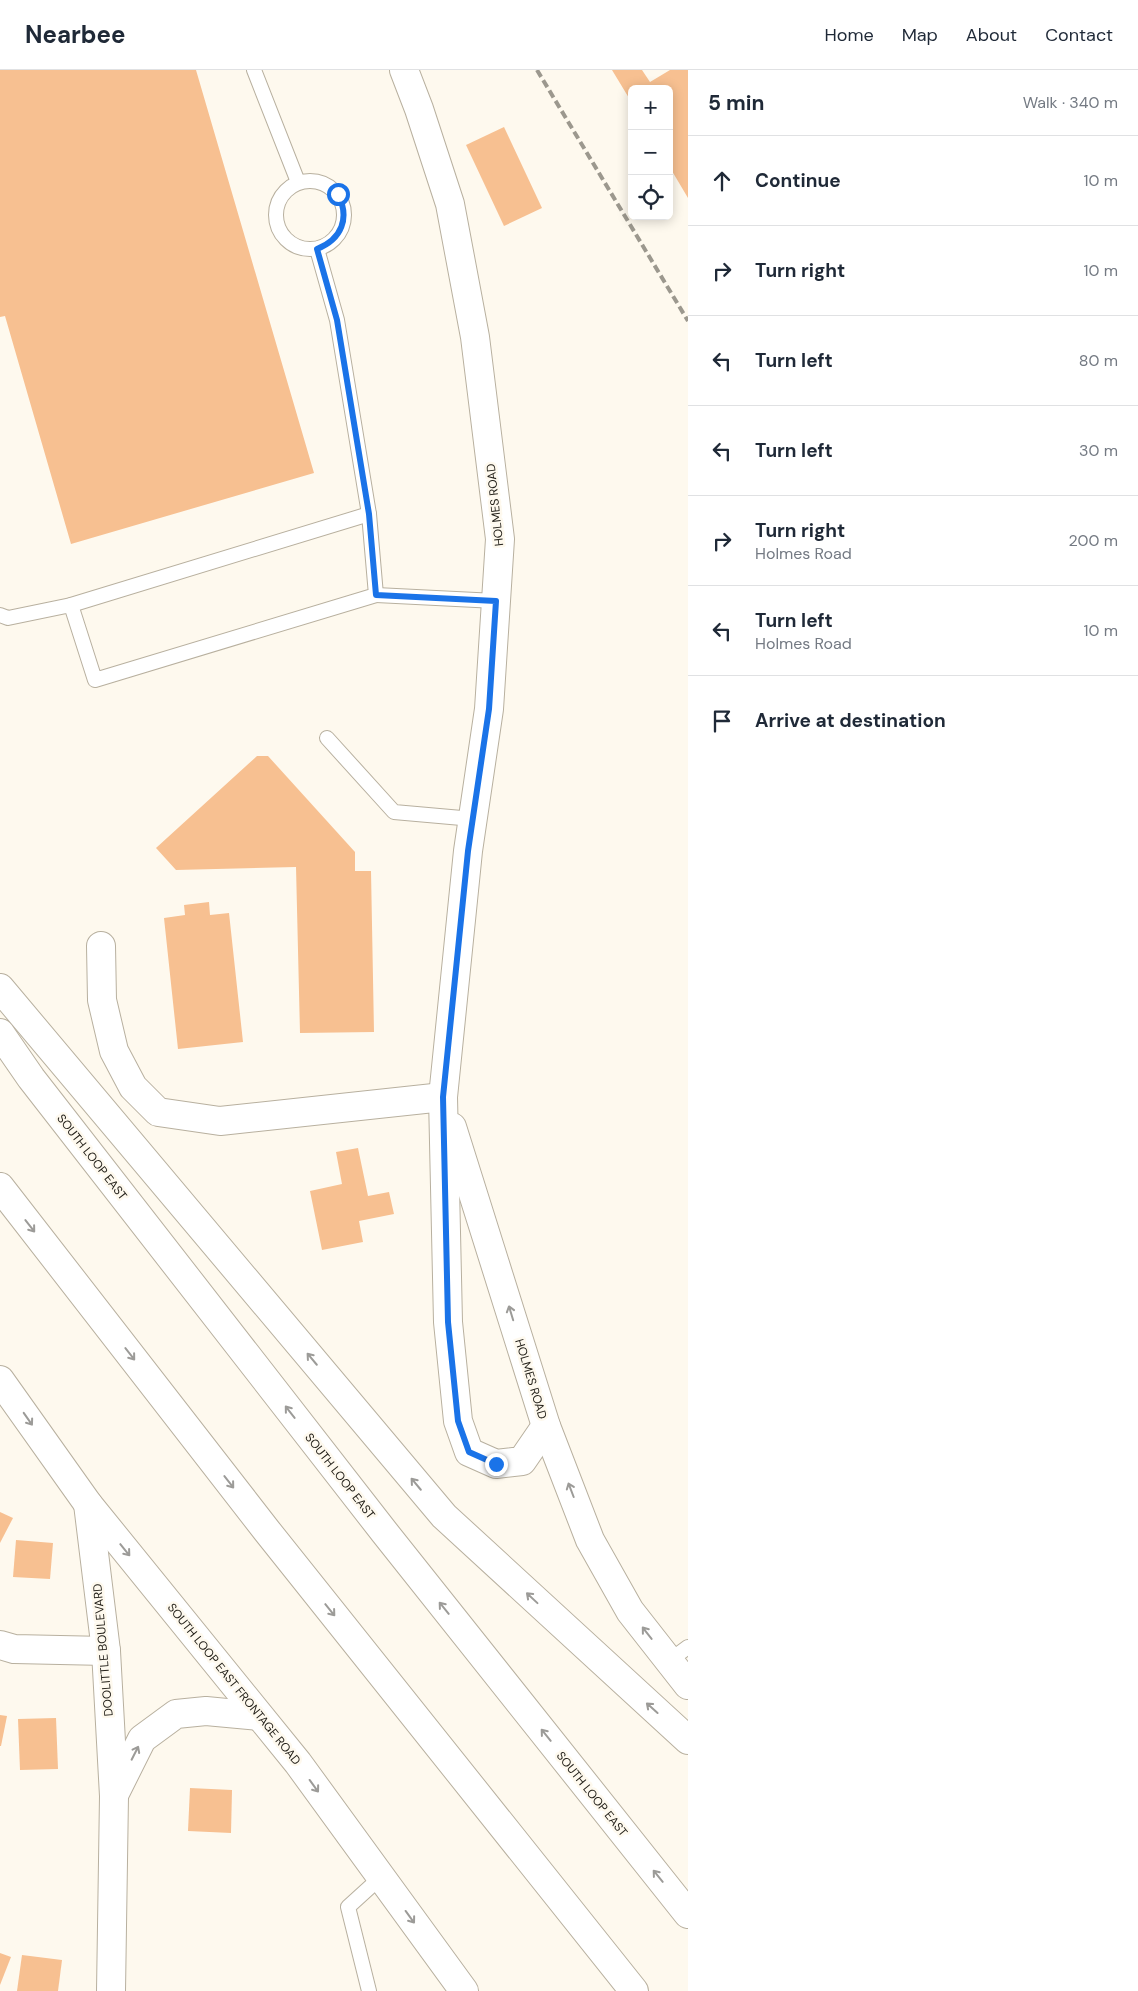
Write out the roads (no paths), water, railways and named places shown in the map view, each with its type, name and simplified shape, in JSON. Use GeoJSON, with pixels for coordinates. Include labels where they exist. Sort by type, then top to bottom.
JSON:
{"type":"FeatureCollection","features":[{"type":"Feature","properties":{"kind":"main road","name":"HOLMES ROAD"},"geometry":{"type":"LineString","coordinates":[[404,70],[419,109],[450,204],[476,338],[500,540],[489,709],[473,820],[443,1097],[448,1322],[458,1421],[469,1452],[496,1464],[522,1461],[546,1426],[443,1097]]}},
{"type":"Feature","properties":{"kind":"main road"},"geometry":{"type":"LineString","coordinates":[[101,946],[102,1000],[114,1051],[133,1087],[158,1112],[220,1121],[443,1097]]}},
{"type":"Feature","properties":{"kind":"main road"},"geometry":{"type":"LineString","coordinates":[[0,988],[444,1516],[688,1740]]}},
{"type":"Feature","properties":{"kind":"main road","name":"SOUTH LOOP EAST"},"geometry":{"type":"LineString","coordinates":[[0,1033],[37,1086],[366,1510],[688,1914]]}},
{"type":"Feature","properties":{"kind":"main road"},"geometry":{"type":"LineString","coordinates":[[0,1187],[267,1531],[634,1991]]}},
{"type":"Feature","properties":{"kind":"main road","name":"SOUTH LOOP EAST FRONTAGE ROAD"},"geometry":{"type":"LineString","coordinates":[[0,1380],[88,1504],[298,1764],[464,1991]]}},
{"type":"Feature","properties":{"kind":"main road"},"geometry":{"type":"LineString","coordinates":[[546,1426],[590,1540],[630,1610],[679,1654],[688,1685]]}},
{"type":"Feature","properties":{"kind":"main road","name":"DOOLITTLE BOULEVARD"},"geometry":{"type":"LineString","coordinates":[[88,1504],[106,1651],[114,1796],[111,1991]]}},
{"type":"Feature","properties":{"kind":"main road"},"geometry":{"type":"LineString","coordinates":[[0,1645],[14,1649],[106,1651]]}},
{"type":"Feature","properties":{"kind":"main road","name":"DOOLITTLE BOULEVARD"},"geometry":{"type":"LineString","coordinates":[[114,1796],[142,1739],[176,1714],[206,1711],[259,1716]]}},
{"type":"Feature","properties":{"kind":"lane"},"geometry":{"type":"LineString","coordinates":[[254,70],[298,182]]}},
{"type":"Feature","properties":{"kind":"lane"},"geometry":{"type":"LineString","coordinates":[[309,180],[330,187],[338,194],[343,205],[342,227],[328,244],[317,249],[295,246],[285,240],[277,224],[276,207],[280,196],[298,182],[309,180]]}},
{"type":"Feature","properties":{"kind":"lane"},"geometry":{"type":"LineString","coordinates":[[317,249],[337,320],[369,514],[376,595]]}},
{"type":"Feature","properties":{"kind":"lane"},"geometry":{"type":"LineString","coordinates":[[0,615],[8,618],[71,605],[369,514]]}},
{"type":"Feature","properties":{"kind":"lane"},"geometry":{"type":"LineString","coordinates":[[71,605],[95,680],[376,595],[496,601]]}},
{"type":"Feature","properties":{"kind":"lane"},"geometry":{"type":"LineString","coordinates":[[327,738],[394,812],[473,820]]}},
{"type":"Feature","properties":{"kind":"lane"},"geometry":{"type":"LineString","coordinates":[[369,1991],[348,1907],[381,1877]]}},
{"type":"Feature","properties":{"kind":"railway"},"geometry":{"type":"LineString","coordinates":[[537,70],[688,321]]}}]}
